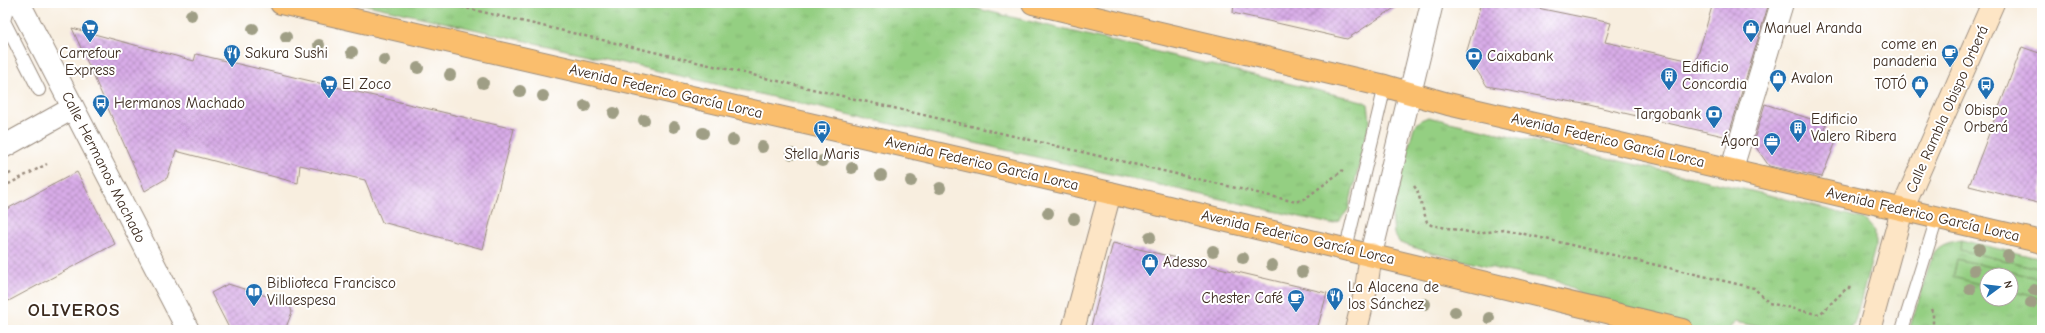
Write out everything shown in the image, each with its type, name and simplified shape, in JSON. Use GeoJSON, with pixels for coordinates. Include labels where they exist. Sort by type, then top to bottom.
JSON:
{"type":"FeatureCollection","features":[{"type":"Feature","properties":{"kind":"main road","name":"Avenida Federico García Lorca"},"geometry":{"type":"LineString","coordinates":[[281,3],[1346,248],[1682,330]]}},
{"type":"Feature","properties":{"kind":"main road","name":"Avenida Federico García Lorca"},"geometry":{"type":"LineString","coordinates":[[1034,3],[1384,86],[1448,104],[1732,168],[1902,210],[2042,242]]}},
{"type":"Feature","properties":{"kind":"main road","name":"Calle Rambla Obispo Orberá"},"geometry":{"type":"LineString","coordinates":[[1869,330],[1902,210],[1994,3]]}},
{"type":"Feature","properties":{"kind":"main road"},"geometry":{"type":"LineString","coordinates":[[1073,330],[1110,193]]}},
{"type":"Feature","properties":{"kind":"main road"},"geometry":{"type":"LineString","coordinates":[[1356,330],[1366,289],[1371,254]]}},
{"type":"Feature","properties":{"kind":"street","name":"Calle Hermanos Machado"},"geometry":{"type":"LineString","coordinates":[[20,3],[188,330]]}},
{"type":"Feature","properties":{"kind":"street"},"geometry":{"type":"LineString","coordinates":[[1371,254],[1432,3]]}},
{"type":"Feature","properties":{"kind":"street"},"geometry":{"type":"LineString","coordinates":[[1732,168],[1782,3]]}},
{"type":"Feature","properties":{"kind":"street"},"geometry":{"type":"LineString","coordinates":[[3,147],[73,108]]}},
{"type":"Feature","properties":{"kind":"lane"},"geometry":{"type":"LineString","coordinates":[[9,3],[4,21],[39,90]]}},
{"type":"Feature","properties":{"kind":"lane"},"geometry":{"type":"LineString","coordinates":[[1346,248],[1384,86]]}},
{"type":"Feature","properties":{"kind":"lane"},"geometry":{"type":"LineString","coordinates":[[1902,330],[1937,218]]}},
{"type":"Feature","properties":{"kind":"path"},"geometry":{"type":"LineString","coordinates":[[444,3],[1296,202],[1306,198],[1343,170]]}},
{"type":"Feature","properties":{"kind":"path"},"geometry":{"type":"LineString","coordinates":[[3,187],[47,164]]}},
{"type":"Feature","properties":{"kind":"path"},"geometry":{"type":"LineString","coordinates":[[1421,202],[1427,222],[1431,225],[1479,234],[1499,228],[1754,288],[1769,303],[1816,314],[1821,313],[1847,288],[1856,289]]}},
{"type":"Feature","properties":{"kind":"path"},"geometry":{"type":"LineString","coordinates":[[1933,317],[1933,330]]}},
{"type":"Feature","properties":{"kind":"green space"},"geometry":{"type":"Polygon","coordinates":[[[359,3],[953,3],[1362,101],[1368,104],[1370,121],[1348,210],[1339,221],[1331,224],[359,3]]]}},
{"type":"Feature","properties":{"kind":"green space"},"geometry":{"type":"Polygon","coordinates":[[[1428,117],[1782,198],[1864,219],[1875,231],[1875,248],[1855,321],[1850,330],[1775,330],[1735,322],[1728,330],[1638,330],[1561,282],[1505,271],[1425,251],[1400,243],[1394,234],[1392,215],[1414,127],[1421,120],[1428,117]]]}},
{"type":"Feature","properties":{"kind":"green space"},"geometry":{"type":"Polygon","coordinates":[[[1961,240],[2042,259],[2042,269],[1959,250],[1961,240]]]}},
{"type":"Feature","properties":{"kind":"green space"},"geometry":{"type":"Polygon","coordinates":[[[1961,240],[1960,250],[2042,269],[2042,279],[2019,274],[2019,267],[1991,267],[1957,259],[1953,277],[1979,284],[1979,307],[2019,307],[2019,293],[2042,299],[2042,330],[1909,330],[1933,254],[1945,244],[1961,240]]]}},
{"type":"Feature","properties":{"kind":"green space"},"geometry":{"type":"Polygon","coordinates":[[[1957,259],[1991,267],[1979,267],[1979,284],[1953,278],[1957,259]]]}},
{"type":"Feature","properties":{"kind":"green space"},"geometry":{"type":"Polygon","coordinates":[[[2019,274],[2042,279],[2042,299],[2019,293],[2019,274]]]}},
{"type":"Feature","properties":{"kind":"building"},"geometry":{"type":"Polygon","coordinates":[[[1234,3],[1402,3],[1347,39],[1233,13],[1234,3]]]}},
{"type":"Feature","properties":{"kind":"building"},"geometry":{"type":"Polygon","coordinates":[[[1481,3],[1513,3],[1611,23],[1605,42],[1696,62],[1713,3],[1769,3],[1728,137],[1589,105],[1487,86],[1466,54],[1481,3]]]}},
{"type":"Feature","properties":{"kind":"building"},"geometry":{"type":"Polygon","coordinates":[[[72,28],[194,61],[196,54],[514,129],[483,249],[382,222],[365,180],[300,165],[298,183],[176,151],[167,178],[145,191],[72,28]]]}},
{"type":"Feature","properties":{"kind":"building"},"geometry":{"type":"Polygon","coordinates":[[[2022,47],[2042,54],[2042,204],[1969,186],[2022,47]]]}},
{"type":"Feature","properties":{"kind":"building","name":"Edificio Valero Ribera"},"geometry":{"type":"Polygon","coordinates":[[[1765,104],[1826,124],[1824,141],[1835,144],[1822,177],[1769,166],[1753,143],[1765,104]]]}},
{"type":"Feature","properties":{"kind":"building"},"geometry":{"type":"Polygon","coordinates":[[[77,172],[115,244],[3,304],[3,211],[77,172]]]}},
{"type":"Feature","properties":{"kind":"building"},"geometry":{"type":"Polygon","coordinates":[[[1113,243],[1327,293],[1317,330],[1090,330],[1113,243]]]}},
{"type":"Feature","properties":{"kind":"building","name":"Biblioteca Francisco Villaespesa"},"geometry":{"type":"Polygon","coordinates":[[[228,284],[289,303],[292,312],[285,330],[230,330],[211,293],[228,284]]]}},
{"type":"Feature","properties":{"kind":"place","name":"Carrefour Express"},"geometry":{"type":"Point","coordinates":[90,43]}},
{"type":"Feature","properties":{"kind":"place","name":"Manuel Aranda"},"geometry":{"type":"Point","coordinates":[1751,43]}},
{"type":"Feature","properties":{"kind":"place","name":"Sakura Sushi"},"geometry":{"type":"Point","coordinates":[232,68]}},
{"type":"Feature","properties":{"kind":"place","name":"come en panaderia"},"geometry":{"type":"Point","coordinates":[1950,68]}},
{"type":"Feature","properties":{"kind":"place","name":"Caixabank"},"geometry":{"type":"Point","coordinates":[1474,71]}},
{"type":"Feature","properties":{"kind":"place","name":"Edificio Concordia"},"geometry":{"type":"Point","coordinates":[1669,91]}},
{"type":"Feature","properties":{"kind":"place","name":"Avalon"},"geometry":{"type":"Point","coordinates":[1778,93]}},
{"type":"Feature","properties":{"kind":"place","name":"El Zoco"},"geometry":{"type":"Point","coordinates":[329,99]}},
{"type":"Feature","properties":{"kind":"place","name":"TOTÓ"},"geometry":{"type":"Point","coordinates":[1920,99]}},
{"type":"Feature","properties":{"kind":"place","name":"Obispo Orberá"},"geometry":{"type":"Point","coordinates":[1986,100]}},
{"type":"Feature","properties":{"kind":"place","name":"Hermanos Machado"},"geometry":{"type":"Point","coordinates":[101,118]}},
{"type":"Feature","properties":{"kind":"place","name":"Targobank"},"geometry":{"type":"Point","coordinates":[1714,129]}},
{"type":"Feature","properties":{"kind":"place","name":"Edificio Valero Ribera"},"geometry":{"type":"Point","coordinates":[1798,143]}},
{"type":"Feature","properties":{"kind":"place","name":"Stella Maris"},"geometry":{"type":"Point","coordinates":[822,144]}},
{"type":"Feature","properties":{"kind":"place","name":"Ágora"},"geometry":{"type":"Point","coordinates":[1772,156]}},
{"type":"Feature","properties":{"kind":"place","name":"Adesso"},"geometry":{"type":"Point","coordinates":[1150,277]}},
{"type":"Feature","properties":{"kind":"place","name":"Biblioteca Francisco Villaespesa"},"geometry":{"type":"Point","coordinates":[254,307]}},
{"type":"Feature","properties":{"kind":"place","name":"La Alacena de los Sánchez"},"geometry":{"type":"Point","coordinates":[1335,311]}},
{"type":"Feature","properties":{"kind":"place","name":"Chester Café"},"geometry":{"type":"Point","coordinates":[1296,313]}},
{"type":"Feature","properties":{"kind":"district","name":"OLIVEROS"},"geometry":{"type":"Point","coordinates":[74,310]}}]}
